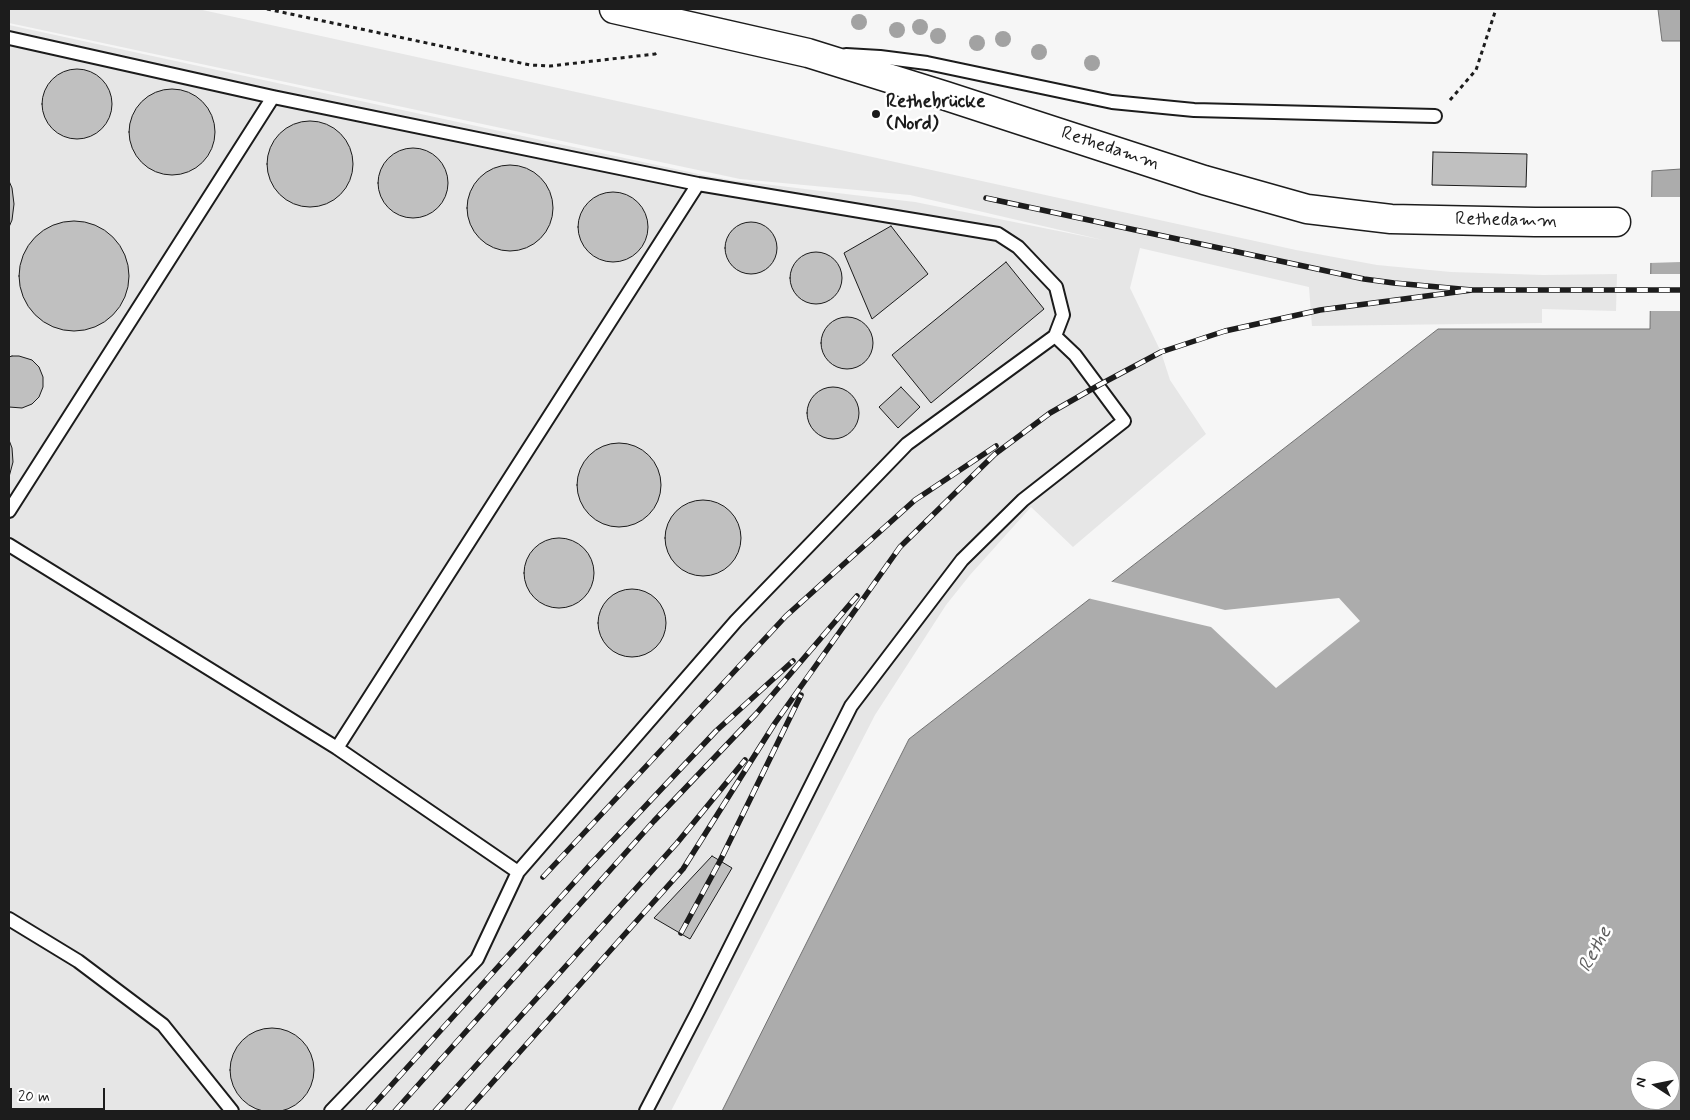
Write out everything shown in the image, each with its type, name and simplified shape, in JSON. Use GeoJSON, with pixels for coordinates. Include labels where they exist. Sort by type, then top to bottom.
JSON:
{"type":"FeatureCollection","features":[{"type":"Feature","properties":{"kind":"main road","name":"Rethedamm"},"geometry":{"type":"LineString","coordinates":[[614,9],[808,53],[1234,189],[1307,209],[1391,218],[1616,222]]}},
{"type":"Feature","properties":{"kind":"lane"},"geometry":{"type":"LineString","coordinates":[[9,38],[273,97],[698,184],[998,234],[1018,247],[1056,287],[1063,315],[1056,336],[906,444],[736,621],[518,872],[477,959],[331,1111]]}},
{"type":"Feature","properties":{"kind":"lane"},"geometry":{"type":"LineString","coordinates":[[808,53],[880,57],[927,63],[1112,102],[1194,110],[1435,116]]}},
{"type":"Feature","properties":{"kind":"lane"},"geometry":{"type":"LineString","coordinates":[[9,511],[273,97]]}},
{"type":"Feature","properties":{"kind":"lane"},"geometry":{"type":"LineString","coordinates":[[338,748],[698,184]]}},
{"type":"Feature","properties":{"kind":"lane"},"geometry":{"type":"LineString","coordinates":[[646,1111],[703,1003],[851,706],[962,560],[1022,500],[1124,421],[1075,354],[1056,336]]}},
{"type":"Feature","properties":{"kind":"lane"},"geometry":{"type":"LineString","coordinates":[[9,545],[338,748],[518,872]]}},
{"type":"Feature","properties":{"kind":"lane"},"geometry":{"type":"LineString","coordinates":[[9,919],[78,961],[163,1024],[232,1111]]}},
{"type":"Feature","properties":{"kind":"path"},"geometry":{"type":"LineString","coordinates":[[267,9],[530,65],[550,66],[655,54],[674,41],[688,25]]}},
{"type":"Feature","properties":{"kind":"path"},"geometry":{"type":"LineString","coordinates":[[1435,116],[1476,70],[1496,9]]}},
{"type":"Feature","properties":{"kind":"shaded area"},"geometry":{"type":"Polygon","coordinates":[[[9,9],[198,9],[1296,250],[1377,265],[1451,272],[1543,275],[1617,274],[1616,311],[1542,309],[1542,323],[1312,326],[1309,287],[1140,248],[1130,288],[1161,352],[1170,380],[1206,434],[1073,547],[1031,507],[970,575],[946,605],[875,715],[671,1111],[9,1111],[9,25],[703,175],[915,202],[1103,240],[910,195],[740,179],[9,23],[9,9]]]}},
{"type":"Feature","properties":{"kind":"water"},"geometry":{"type":"Polygon","coordinates":[[[1658,9],[1681,9],[1681,41],[1662,41],[1658,9]]]}},
{"type":"Feature","properties":{"kind":"water","name":"Rethe"},"geometry":{"type":"Polygon","coordinates":[[[1681,169],[1681,1111],[722,1111],[909,739],[1438,329],[1650,329],[1652,171],[1681,169]]]}},
{"type":"Feature","properties":{"kind":"pier"},"geometry":{"type":"Polygon","coordinates":[[[1649,197],[1681,197],[1681,262],[1649,263],[1649,197]]]}},
{"type":"Feature","properties":{"kind":"pier"},"geometry":{"type":"Polygon","coordinates":[[[1649,274],[1681,274],[1681,311],[1648,311],[1649,274]]]}},
{"type":"Feature","properties":{"kind":"pier"},"geometry":{"type":"Polygon","coordinates":[[[1109,581],[1225,610],[1339,598],[1360,621],[1276,688],[1211,627],[1087,598],[1109,581]]]}},
{"type":"Feature","properties":{"kind":"building"},"geometry":{"type":"Polygon","coordinates":[[[77,69],[96,75],[106,85],[112,104],[106,123],[96,133],[77,139],[58,133],[48,123],[42,104],[48,85],[58,75],[77,69]]]}},
{"type":"Feature","properties":{"kind":"building"},"geometry":{"type":"Polygon","coordinates":[[[172,89],[188,93],[202,102],[211,116],[215,132],[211,148],[202,162],[188,171],[172,175],[156,171],[142,162],[133,148],[129,132],[133,116],[142,102],[156,93],[172,89]]]}},
{"type":"Feature","properties":{"kind":"building"},"geometry":{"type":"Polygon","coordinates":[[[310,121],[327,124],[341,133],[350,147],[353,164],[350,181],[341,195],[327,204],[310,207],[293,204],[279,195],[270,181],[267,164],[270,147],[279,133],[293,124],[310,121]]]}},
{"type":"Feature","properties":{"kind":"building"},"geometry":{"type":"Polygon","coordinates":[[[413,148],[432,154],[442,164],[448,183],[442,202],[432,212],[413,218],[394,212],[384,202],[378,183],[384,164],[394,154],[413,148]]]}},
{"type":"Feature","properties":{"kind":"building"},"geometry":{"type":"Polygon","coordinates":[[[1433,152],[1527,154],[1526,187],[1432,185],[1433,152]]]}},
{"type":"Feature","properties":{"kind":"building"},"geometry":{"type":"Polygon","coordinates":[[[510,165],[527,168],[541,177],[550,191],[553,208],[550,225],[541,239],[527,248],[510,251],[493,248],[479,239],[470,225],[467,208],[470,191],[479,177],[493,168],[510,165]]]}},
{"type":"Feature","properties":{"kind":"building"},"geometry":{"type":"Polygon","coordinates":[[[9,181],[14,204],[9,227],[9,181]]]}},
{"type":"Feature","properties":{"kind":"building"},"geometry":{"type":"Polygon","coordinates":[[[613,192],[626,195],[638,202],[645,214],[648,227],[645,240],[638,252],[626,259],[613,262],[600,259],[588,252],[581,240],[578,227],[581,214],[588,202],[600,195],[613,192]]]}},
{"type":"Feature","properties":{"kind":"building"},"geometry":{"type":"Polygon","coordinates":[[[74,221],[85,222],[95,226],[113,237],[124,255],[128,265],[128,287],[124,297],[113,315],[95,326],[85,330],[74,331],[63,330],[53,326],[35,315],[24,297],[20,287],[19,276],[20,265],[24,255],[35,237],[53,226],[63,222],[74,221]]]}},
{"type":"Feature","properties":{"kind":"building"},"geometry":{"type":"Polygon","coordinates":[[[746,222],[756,222],[770,229],[777,243],[777,253],[770,267],[756,274],[746,274],[736,270],[729,263],[725,253],[725,243],[729,233],[736,226],[746,222]]]}},
{"type":"Feature","properties":{"kind":"building"},"geometry":{"type":"Polygon","coordinates":[[[891,226],[928,274],[872,319],[844,253],[891,226]]]}},
{"type":"Feature","properties":{"kind":"building"},"geometry":{"type":"Polygon","coordinates":[[[811,252],[821,252],[835,259],[842,273],[842,283],[835,297],[821,304],[811,304],[801,300],[794,293],[790,283],[790,273],[794,263],[801,256],[811,252]]]}},
{"type":"Feature","properties":{"kind":"building"},"geometry":{"type":"Polygon","coordinates":[[[1006,262],[1044,309],[931,403],[892,355],[1006,262]]]}},
{"type":"Feature","properties":{"kind":"building"},"geometry":{"type":"Polygon","coordinates":[[[842,317],[852,317],[866,324],[873,338],[873,348],[866,362],[852,369],[842,369],[832,365],[825,358],[821,348],[821,338],[825,328],[832,321],[842,317]]]}},
{"type":"Feature","properties":{"kind":"building"},"geometry":{"type":"Polygon","coordinates":[[[9,357],[32,360],[39,367],[43,377],[43,387],[39,397],[32,404],[22,408],[9,407],[9,357]]]}},
{"type":"Feature","properties":{"kind":"building"},"geometry":{"type":"Polygon","coordinates":[[[828,387],[838,387],[847,391],[855,399],[859,413],[855,427],[847,435],[838,439],[828,439],[819,435],[811,427],[807,418],[807,408],[811,399],[819,391],[828,387]]]}},
{"type":"Feature","properties":{"kind":"building"},"geometry":{"type":"Polygon","coordinates":[[[901,387],[920,407],[898,428],[879,407],[901,387]]]}},
{"type":"Feature","properties":{"kind":"building"},"geometry":{"type":"Polygon","coordinates":[[[9,440],[12,448],[13,462],[9,477],[9,440]]]}},
{"type":"Feature","properties":{"kind":"building"},"geometry":{"type":"Polygon","coordinates":[[[619,443],[642,450],[654,462],[661,485],[654,508],[642,520],[619,527],[596,520],[584,508],[577,485],[584,462],[596,450],[619,443]]]}},
{"type":"Feature","properties":{"kind":"building"},"geometry":{"type":"Polygon","coordinates":[[[711,500],[724,506],[735,517],[741,530],[739,553],[724,570],[711,576],[695,576],[682,570],[667,553],[665,530],[671,517],[688,502],[711,500]]]}},
{"type":"Feature","properties":{"kind":"building"},"geometry":{"type":"Polygon","coordinates":[[[566,538],[579,544],[588,553],[592,559],[594,573],[592,587],[584,598],[573,606],[552,608],[545,606],[534,598],[526,587],[524,566],[526,559],[534,548],[545,540],[566,538]]]}},
{"type":"Feature","properties":{"kind":"building"},"geometry":{"type":"Polygon","coordinates":[[[632,589],[645,592],[656,599],[663,610],[666,623],[663,636],[656,647],[645,654],[632,657],[619,654],[608,647],[601,636],[598,623],[601,610],[608,599],[619,592],[632,589]]]}},
{"type":"Feature","properties":{"kind":"building"},"geometry":{"type":"Polygon","coordinates":[[[712,856],[732,868],[690,939],[654,918],[712,856]]]}},
{"type":"Feature","properties":{"kind":"building"},"geometry":{"type":"Polygon","coordinates":[[[272,1028],[288,1031],[302,1040],[311,1054],[314,1070],[311,1086],[302,1100],[288,1109],[272,1112],[256,1109],[242,1100],[233,1086],[230,1070],[233,1054],[242,1040],[256,1031],[272,1028]]]}},
{"type":"Feature","properties":{"kind":"railway"},"geometry":{"type":"LineString","coordinates":[[986,198],[1364,279],[1394,283],[1472,290],[1681,290]]}},
{"type":"Feature","properties":{"kind":"railway"},"geometry":{"type":"LineString","coordinates":[[467,1111],[683,869],[775,723],[900,547],[995,454],[1050,413],[1161,352],[1225,331],[1320,310],[1472,290]]}},
{"type":"Feature","properties":{"kind":"railway"},"geometry":{"type":"LineString","coordinates":[[543,877],[786,616],[915,500],[996,446]]}},
{"type":"Feature","properties":{"kind":"railway"},"geometry":{"type":"LineString","coordinates":[[395,1111],[654,821],[756,714],[857,596]]}},
{"type":"Feature","properties":{"kind":"railway"},"geometry":{"type":"LineString","coordinates":[[368,1111],[589,866],[716,731],[793,661]]}},
{"type":"Feature","properties":{"kind":"railway"},"geometry":{"type":"LineString","coordinates":[[681,933],[720,861],[801,695]]}},
{"type":"Feature","properties":{"kind":"railway"},"geometry":{"type":"LineString","coordinates":[[435,1111],[677,843],[745,760]]}},
{"type":"Feature","properties":{"kind":"place","name":"Rethebrücke (Nord)"},"geometry":{"type":"Point","coordinates":[876,114]}}]}
